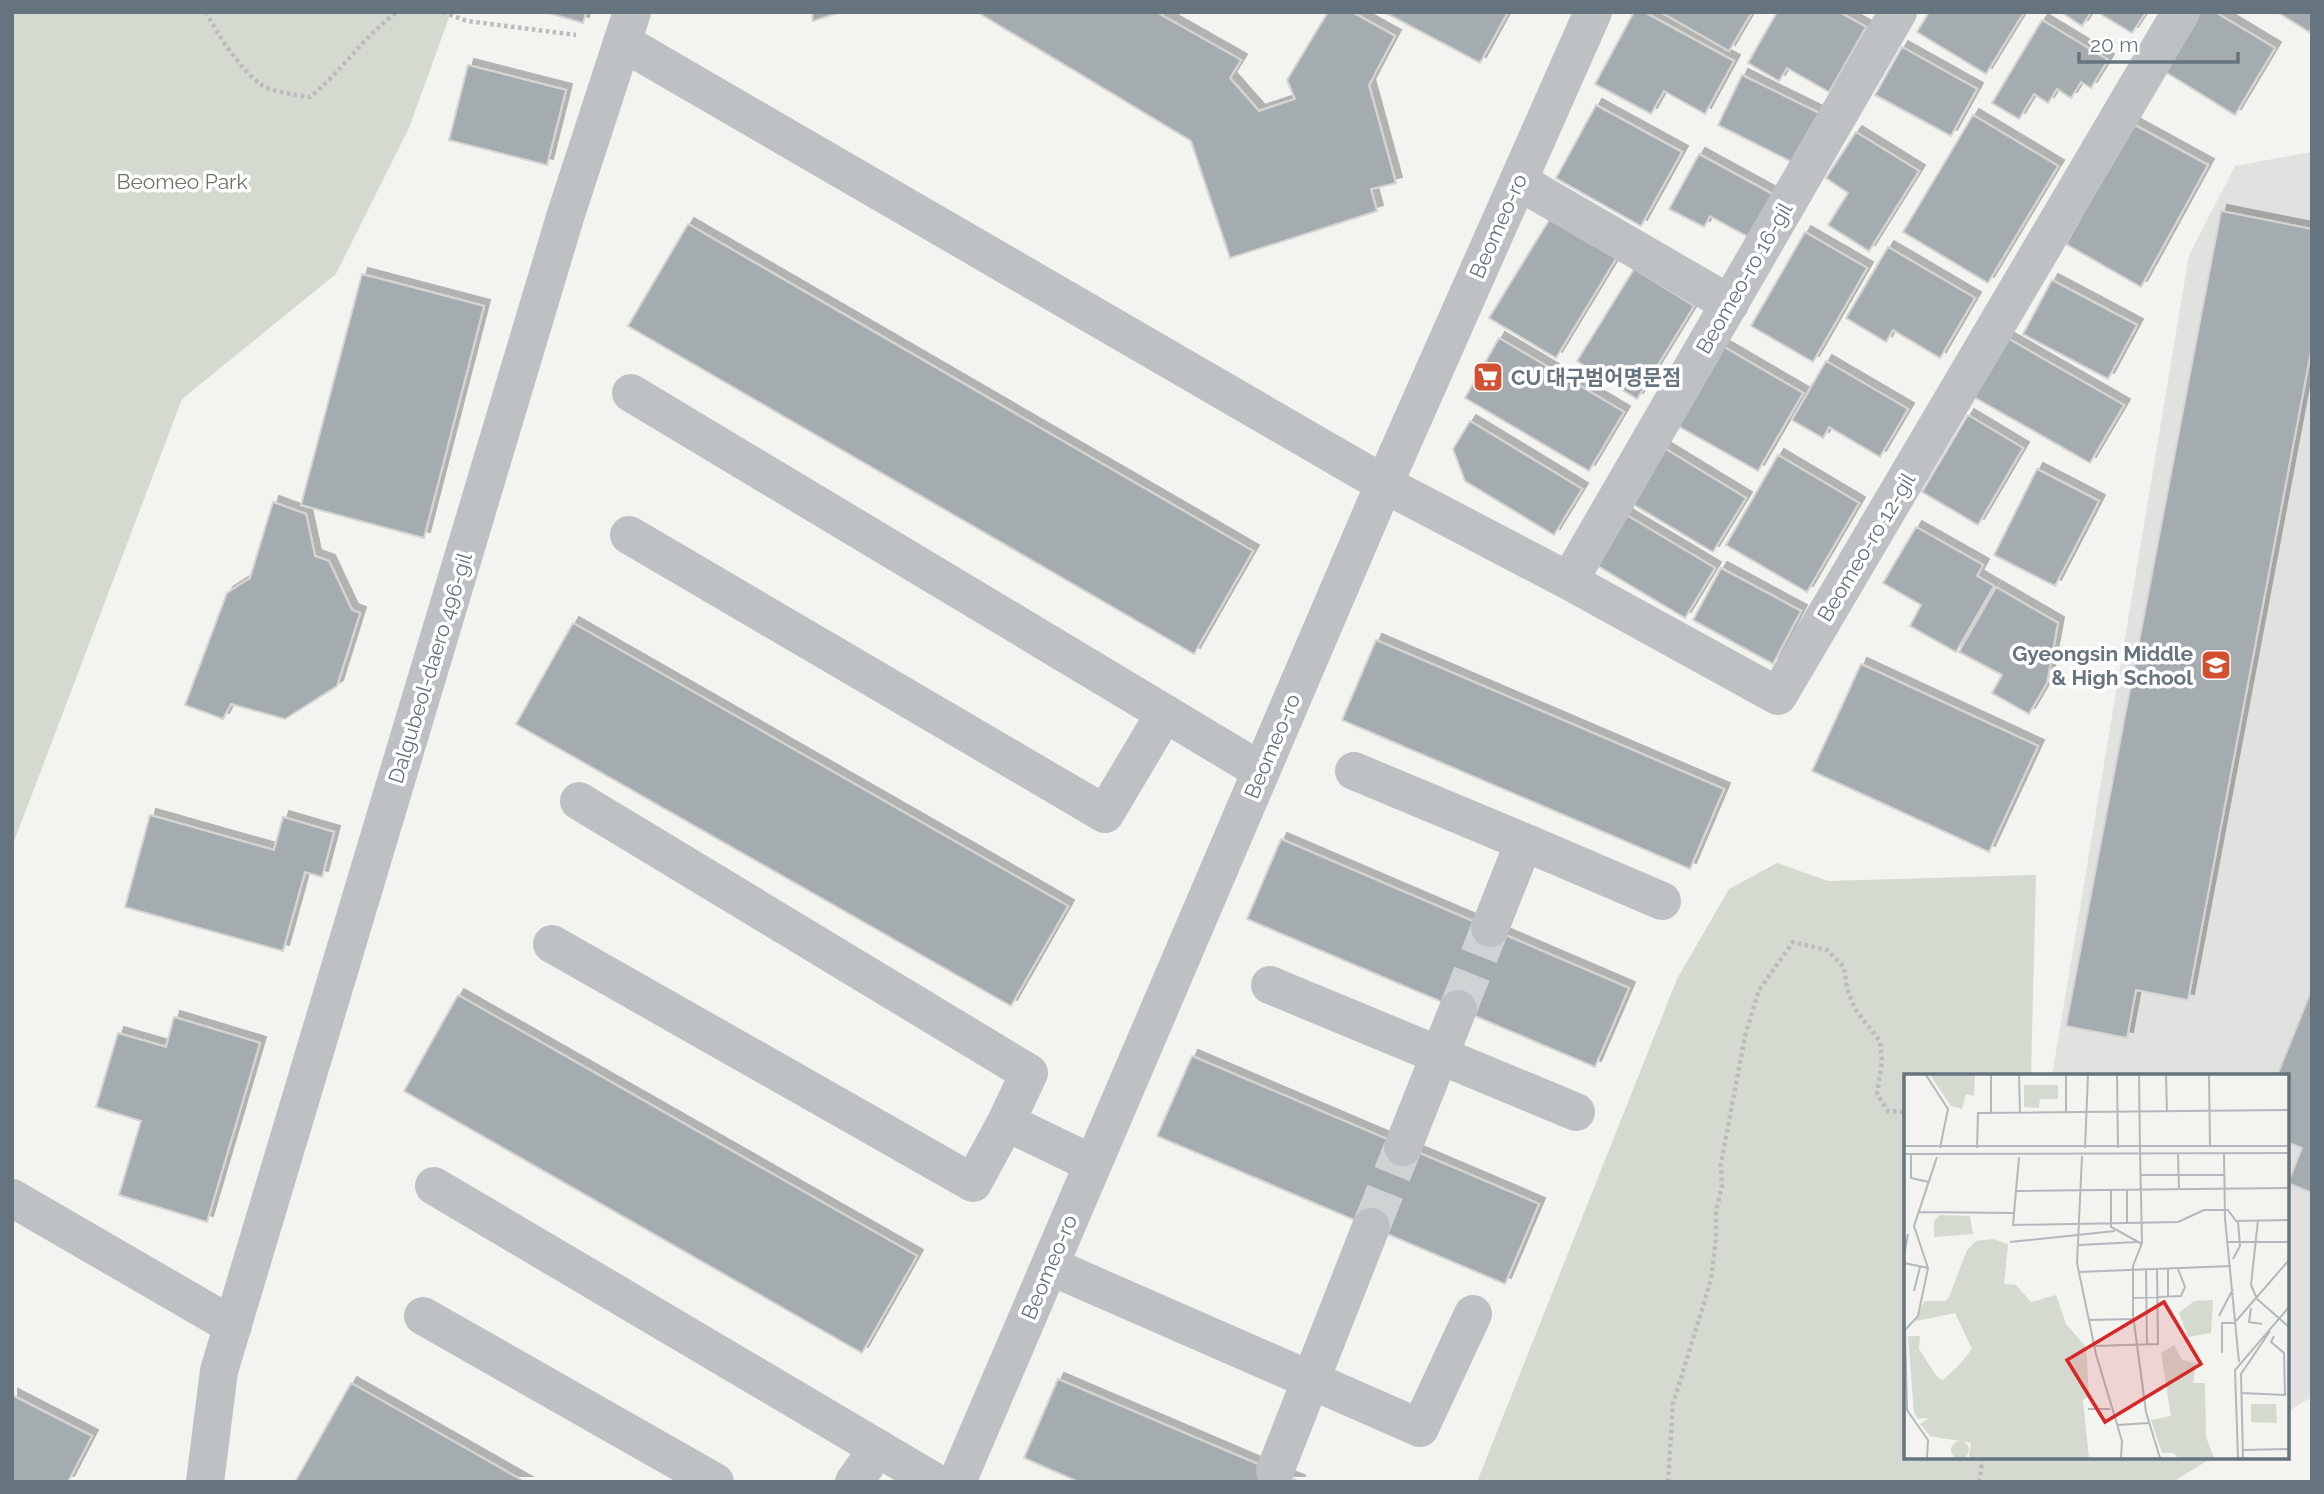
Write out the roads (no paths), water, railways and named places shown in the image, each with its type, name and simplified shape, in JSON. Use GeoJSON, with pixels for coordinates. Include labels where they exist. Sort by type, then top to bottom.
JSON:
{"type":"FeatureCollection","features":[{"type":"Feature","properties":{"kind":"street","name":"Beomeo-ro"},"geometry":{"type":"LineString","coordinates":[[957,1482],[1384,484],[1593,12]]}},
{"type":"Feature","properties":{"kind":"street","name":"Beomeo-ro 16-gil"},"geometry":{"type":"LineString","coordinates":[[1569,581],[1898,12]]}},
{"type":"Feature","properties":{"kind":"street","name":"Beomeo-ro 12-gil"},"geometry":{"type":"LineString","coordinates":[[627,27],[1384,484],[1569,581],[1778,696],[2181,12]]}},
{"type":"Feature","properties":{"kind":"street","name":"Dalgubeol-daero 496-gil"},"geometry":{"type":"LineString","coordinates":[[205,1482],[219,1371],[566,214],[627,27]]}},
{"type":"Feature","properties":{"kind":"street"},"geometry":{"type":"LineString","coordinates":[[1518,181],[1730,304]]}},
{"type":"Feature","properties":{"kind":"street"},"geometry":{"type":"LineString","coordinates":[[631,393],[1261,771]]}},
{"type":"Feature","properties":{"kind":"street"},"geometry":{"type":"LineString","coordinates":[[629,535],[1105,814],[1164,713]]}},
{"type":"Feature","properties":{"kind":"street"},"geometry":{"type":"LineString","coordinates":[[1354,771],[1662,901]]}},
{"type":"Feature","properties":{"kind":"street"},"geometry":{"type":"LineString","coordinates":[[552,944],[972,1183],[1006,1122],[1029,1073],[579,801]]}},
{"type":"Feature","properties":{"kind":"street"},"geometry":{"type":"LineString","coordinates":[[1490,928],[1524,842]]}},
{"type":"Feature","properties":{"kind":"street"},"geometry":{"type":"LineString","coordinates":[[1270,985],[1576,1112]]}},
{"type":"Feature","properties":{"kind":"street"},"geometry":{"type":"LineString","coordinates":[[1403,1147],[1458,1009]]}},
{"type":"Feature","properties":{"kind":"street"},"geometry":{"type":"LineString","coordinates":[[1006,1122],[1093,1164]]}},
{"type":"Feature","properties":{"kind":"street"},"geometry":{"type":"LineString","coordinates":[[434,1186],[935,1482]]}},
{"type":"Feature","properties":{"kind":"street"},"geometry":{"type":"LineString","coordinates":[[12,1198],[233,1326]]}},
{"type":"Feature","properties":{"kind":"street"},"geometry":{"type":"LineString","coordinates":[[1275,1471],[1371,1227]]}},
{"type":"Feature","properties":{"kind":"street"},"geometry":{"type":"LineString","coordinates":[[1049,1266],[1420,1428],[1473,1314]]}},
{"type":"Feature","properties":{"kind":"street"},"geometry":{"type":"LineString","coordinates":[[424,1316],[715,1482]]}},
{"type":"Feature","properties":{"kind":"street"},"geometry":{"type":"LineString","coordinates":[[854,1482],[878,1448]]}},
{"type":"Feature","properties":{"kind":"tunnel"},"geometry":{"type":"LineString","coordinates":[[1458,1009],[1490,928]]}},
{"type":"Feature","properties":{"kind":"tunnel"},"geometry":{"type":"LineString","coordinates":[[1371,1227],[1403,1147]]}},
{"type":"Feature","properties":{"kind":"place","name":"CU 대구범어명문점"},"geometry":{"type":"Point","coordinates":[1488,377]}},
{"type":"Feature","properties":{"kind":"place","name":"Gyeongsin Middle & High School"},"geometry":{"type":"Point","coordinates":[2216,665]}},
{"type":"Feature","properties":{"kind":"park label","name":"Beomeo Park"},"geometry":{"type":"Point","coordinates":[182,181]}}]}
